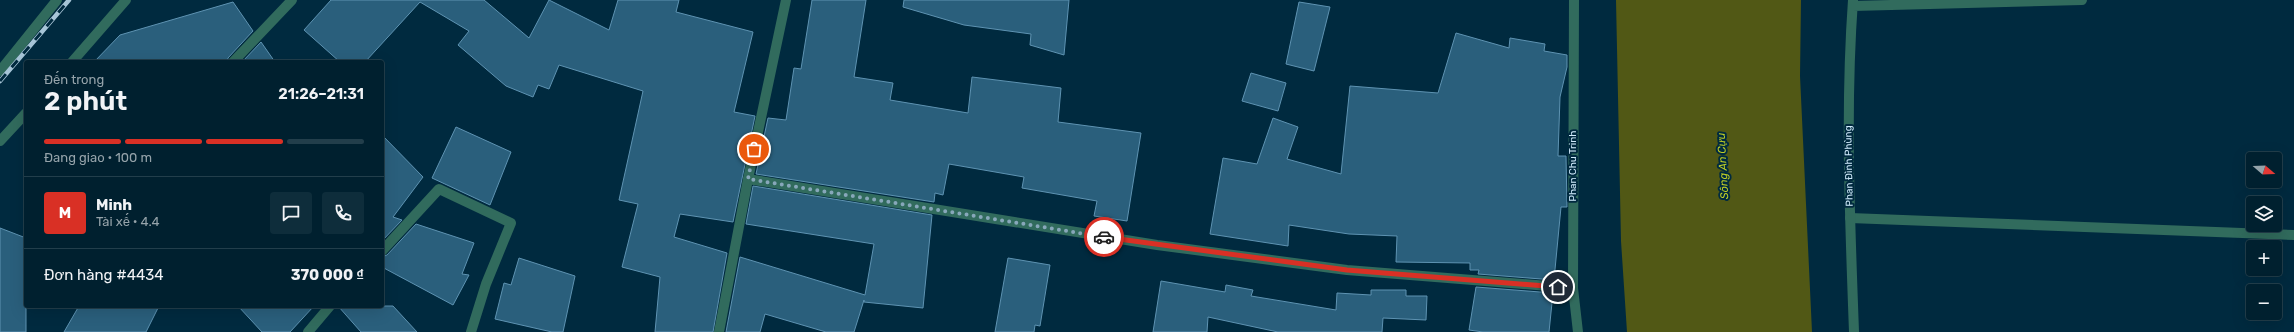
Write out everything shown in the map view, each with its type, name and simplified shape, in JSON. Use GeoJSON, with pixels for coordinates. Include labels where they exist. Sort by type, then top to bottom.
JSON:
{"type":"FeatureCollection","features":[{"type":"Feature","properties":{"kind":"street"},"geometry":{"type":"LineString","coordinates":[[0,71],[57,0]]}},
{"type":"Feature","properties":{"kind":"street"},"geometry":{"type":"LineString","coordinates":[[74,60],[126,0]]}},
{"type":"Feature","properties":{"kind":"street"},"geometry":{"type":"LineString","coordinates":[[235,60],[292,0]]}},
{"type":"Feature","properties":{"kind":"street"},"geometry":{"type":"LineString","coordinates":[[719,332],[748,179],[786,0]]}},
{"type":"Feature","properties":{"kind":"street","name":"Phan Chu Trinh"},"geometry":{"type":"LineString","coordinates":[[1574,0],[1573,288],[1578,332]]}},
{"type":"Feature","properties":{"kind":"street"},"geometry":{"type":"LineString","coordinates":[[1853,3],[2082,0]]}},
{"type":"Feature","properties":{"kind":"street","name":"Phan Đình Phùng"},"geometry":{"type":"LineString","coordinates":[[1853,3],[1848,85],[1850,218],[1854,332]]}},
{"type":"Feature","properties":{"kind":"street"},"geometry":{"type":"LineString","coordinates":[[0,141],[24,115]]}},
{"type":"Feature","properties":{"kind":"street"},"geometry":{"type":"LineString","coordinates":[[748,179],[1157,245],[1347,270],[1573,288]]}},
{"type":"Feature","properties":{"kind":"street"},"geometry":{"type":"LineString","coordinates":[[384,249],[439,189],[511,223],[486,284],[471,332]]}},
{"type":"Feature","properties":{"kind":"street"},"geometry":{"type":"LineString","coordinates":[[1850,218],[2294,235]]}},
{"type":"Feature","properties":{"kind":"street"},"geometry":{"type":"LineString","coordinates":[[308,332],[328,308]]}},
{"type":"Feature","properties":{"kind":"water","name":"Sông An Cựu"},"geometry":{"type":"Polygon","coordinates":[[[1616,0],[1801,0],[1800,76],[1812,332],[1627,332],[1621,241],[1616,0]]]}},
{"type":"Feature","properties":{"kind":"building"},"geometry":{"type":"Polygon","coordinates":[[[331,0],[484,0],[529,38],[549,0],[609,30],[618,0],[679,0],[676,12],[753,32],[734,112],[755,116],[733,222],[680,214],[674,237],[727,253],[713,332],[655,332],[660,277],[622,267],[638,204],[619,200],[643,91],[559,65],[549,89],[538,85],[533,97],[506,86],[458,45],[469,31],[420,2],[367,60],[338,60],[304,30],[331,0]]]}},
{"type":"Feature","properties":{"kind":"building"},"geometry":{"type":"Polygon","coordinates":[[[812,0],[866,0],[854,77],[893,83],[890,100],[968,113],[972,77],[1061,88],[1058,122],[1141,133],[1127,221],[1094,216],[1097,201],[1022,188],[1024,177],[949,164],[943,195],[935,193],[934,202],[756,174],[768,118],[786,120],[794,68],[801,69],[812,0]]]}},
{"type":"Feature","properties":{"kind":"building"},"geometry":{"type":"Polygon","coordinates":[[[904,0],[1069,0],[1064,55],[1030,45],[1031,34],[964,25],[903,7],[904,0]]]}},
{"type":"Feature","properties":{"kind":"building"},"geometry":{"type":"Polygon","coordinates":[[[233,2],[253,31],[228,60],[96,60],[120,35],[233,2]]]}},
{"type":"Feature","properties":{"kind":"building"},"geometry":{"type":"Polygon","coordinates":[[[1299,2],[1330,7],[1314,71],[1286,64],[1299,2]]]}},
{"type":"Feature","properties":{"kind":"building"},"geometry":{"type":"Polygon","coordinates":[[[1456,33],[1509,48],[1510,38],[1545,44],[1544,51],[1567,55],[1567,67],[1560,97],[1558,156],[1566,156],[1567,207],[1561,207],[1554,280],[1478,274],[1479,270],[1470,270],[1470,263],[1396,262],[1397,236],[1349,234],[1289,225],[1288,246],[1210,234],[1223,158],[1257,164],[1273,118],[1298,127],[1287,159],[1341,174],[1350,86],[1438,93],[1456,33]]]}},
{"type":"Feature","properties":{"kind":"building"},"geometry":{"type":"Polygon","coordinates":[[[261,42],[274,60],[244,60],[261,42]]]}},
{"type":"Feature","properties":{"kind":"building"},"geometry":{"type":"Polygon","coordinates":[[[1251,73],[1286,83],[1278,111],[1242,101],[1251,73]]]}},
{"type":"Feature","properties":{"kind":"building"},"geometry":{"type":"Polygon","coordinates":[[[456,127],[511,152],[490,205],[432,178],[456,127]]]}},
{"type":"Feature","properties":{"kind":"building"},"geometry":{"type":"Polygon","coordinates":[[[384,137],[423,177],[393,217],[402,220],[384,239],[384,137]]]}},
{"type":"Feature","properties":{"kind":"building"},"geometry":{"type":"Polygon","coordinates":[[[753,186],[932,215],[923,308],[864,302],[864,300],[854,332],[826,332],[765,314],[760,332],[726,332],[740,257],[865,295],[874,244],[746,224],[753,186]]]}},
{"type":"Feature","properties":{"kind":"building"},"geometry":{"type":"Polygon","coordinates":[[[416,224],[474,243],[462,274],[469,275],[453,305],[384,268],[384,256],[387,255],[416,224]]]}},
{"type":"Feature","properties":{"kind":"building"},"geometry":{"type":"Polygon","coordinates":[[[0,228],[24,237],[24,308],[26,308],[26,332],[0,332],[0,228]]]}},
{"type":"Feature","properties":{"kind":"building"},"geometry":{"type":"Polygon","coordinates":[[[519,258],[575,276],[563,332],[552,332],[495,319],[504,283],[511,285],[519,258]]]}},
{"type":"Feature","properties":{"kind":"building"},"geometry":{"type":"Polygon","coordinates":[[[1008,258],[1050,265],[1040,326],[1035,325],[1034,332],[995,332],[1008,258]]]}},
{"type":"Feature","properties":{"kind":"building"},"geometry":{"type":"Polygon","coordinates":[[[1161,281],[1225,292],[1226,285],[1253,290],[1251,296],[1336,310],[1337,293],[1371,295],[1371,290],[1406,290],[1406,296],[1427,296],[1426,320],[1383,318],[1382,332],[1278,332],[1208,317],[1207,332],[1153,332],[1161,281]]]}},
{"type":"Feature","properties":{"kind":"building"},"geometry":{"type":"Polygon","coordinates":[[[1476,287],[1553,293],[1549,332],[1483,332],[1469,330],[1476,287]]]}},
{"type":"Feature","properties":{"kind":"building"},"geometry":{"type":"Polygon","coordinates":[[[384,306],[393,306],[417,332],[361,332],[340,308],[384,308],[384,306]]]}},
{"type":"Feature","properties":{"kind":"building"},"geometry":{"type":"Polygon","coordinates":[[[78,308],[158,308],[146,332],[64,332],[78,308]]]}},
{"type":"Feature","properties":{"kind":"building"},"geometry":{"type":"Polygon","coordinates":[[[240,308],[312,308],[290,332],[262,332],[240,308]]]}},
{"type":"Feature","properties":{"kind":"railway"},"geometry":{"type":"LineString","coordinates":[[0,81],[69,0]]}},
{"type":"Feature","properties":{"kind":"way so far"},"geometry":{"type":"LineString","coordinates":[[754,149],[748,179],[1104,237]]}},
{"type":"Feature","properties":{"kind":"route"},"geometry":{"type":"LineString","coordinates":[[1104,237],[1347,270],[1558,287]]}}]}
